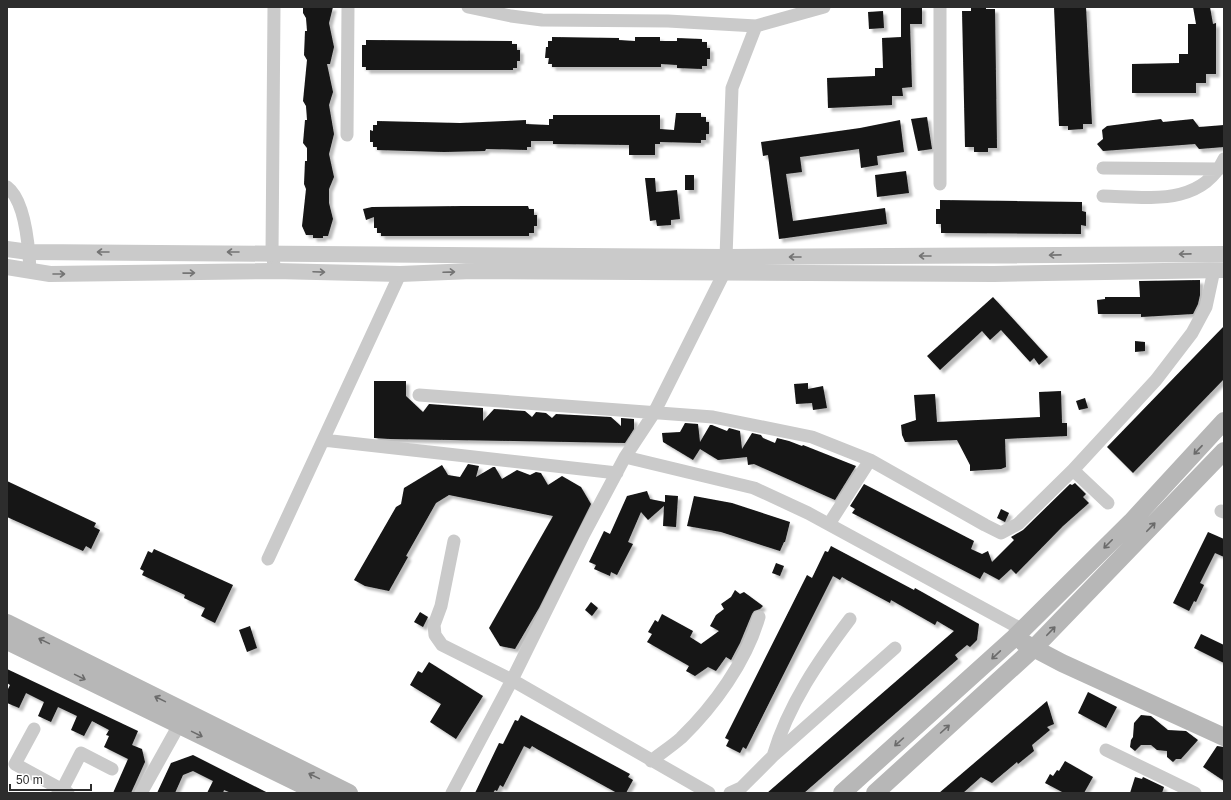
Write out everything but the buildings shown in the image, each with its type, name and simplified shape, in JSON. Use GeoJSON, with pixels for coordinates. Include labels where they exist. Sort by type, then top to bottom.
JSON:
{"type":"FeatureCollection","features":[{"type":"Feature","properties":{"kind":"main road"},"geometry":{"type":"LineString","coordinates":[[842,793],[1018,634],[1131,522],[1224,421]]}},
{"type":"Feature","properties":{"kind":"main road"},"geometry":{"type":"LineString","coordinates":[[875,793],[1033,649],[1224,451]]}},
{"type":"Feature","properties":{"kind":"main road"},"geometry":{"type":"LineString","coordinates":[[7,623],[319,793]]}},
{"type":"Feature","properties":{"kind":"main road"},"geometry":{"type":"LineString","coordinates":[[1018,634],[1033,649],[1224,737]]}},
{"type":"Feature","properties":{"kind":"main road"},"geometry":{"type":"LineString","coordinates":[[7,641],[349,793]]}},
{"type":"Feature","properties":{"kind":"street"},"geometry":{"type":"LineString","coordinates":[[274,7],[272,253],[275,271]]}},
{"type":"Feature","properties":{"kind":"street"},"geometry":{"type":"LineString","coordinates":[[347,135],[348,7]]}},
{"type":"Feature","properties":{"kind":"street"},"geometry":{"type":"LineString","coordinates":[[468,7],[511,16],[542,20],[668,21],[756,26],[824,7]]}},
{"type":"Feature","properties":{"kind":"street"},"geometry":{"type":"LineString","coordinates":[[940,7],[940,184]]}},
{"type":"Feature","properties":{"kind":"street"},"geometry":{"type":"LineString","coordinates":[[452,793],[512,680],[584,534],[625,457],[654,413],[725,265],[732,88],[756,26]]}},
{"type":"Feature","properties":{"kind":"street"},"geometry":{"type":"LineString","coordinates":[[1103,168],[1222,164]]}},
{"type":"Feature","properties":{"kind":"street"},"geometry":{"type":"LineString","coordinates":[[1103,196],[1166,198],[1180,195],[1195,190],[1222,164]]}},
{"type":"Feature","properties":{"kind":"street"},"geometry":{"type":"LineString","coordinates":[[7,187],[11,190],[21,209],[29,252],[30,271]]}},
{"type":"Feature","properties":{"kind":"street"},"geometry":{"type":"LineString","coordinates":[[7,249],[29,252],[272,253],[994,274],[1219,270],[1201,319],[1156,380],[1073,470],[1018,524],[1001,533],[978,522],[870,460],[812,437],[713,417],[419,395]]}},
{"type":"Feature","properties":{"kind":"street"},"geometry":{"type":"LineString","coordinates":[[7,267],[50,274],[275,271],[400,274],[472,271],[1224,254]]}},
{"type":"Feature","properties":{"kind":"street"},"geometry":{"type":"LineString","coordinates":[[268,559],[400,274]]}},
{"type":"Feature","properties":{"kind":"street"},"geometry":{"type":"LineString","coordinates":[[324,440],[617,473]]}},
{"type":"Feature","properties":{"kind":"street"},"geometry":{"type":"LineString","coordinates":[[625,457],[754,488],[829,524],[1018,634]]}},
{"type":"Feature","properties":{"kind":"street"},"geometry":{"type":"LineString","coordinates":[[829,524],[870,460]]}},
{"type":"Feature","properties":{"kind":"street"},"geometry":{"type":"LineString","coordinates":[[1073,470],[1108,503]]}},
{"type":"Feature","properties":{"kind":"street"},"geometry":{"type":"LineString","coordinates":[[454,541],[440,606],[434,625],[435,635],[442,644],[512,680],[709,793]]}},
{"type":"Feature","properties":{"kind":"street"},"geometry":{"type":"LineString","coordinates":[[652,761],[680,738],[704,713],[735,671],[756,628],[759,617]]}},
{"type":"Feature","properties":{"kind":"street"},"geometry":{"type":"LineString","coordinates":[[773,756],[778,739],[799,696],[827,650],[850,619]]}},
{"type":"Feature","properties":{"kind":"street"},"geometry":{"type":"LineString","coordinates":[[730,793],[741,788],[773,756],[895,648]]}},
{"type":"Feature","properties":{"kind":"street"},"geometry":{"type":"LineString","coordinates":[[141,793],[180,718]]}},
{"type":"Feature","properties":{"kind":"street"},"geometry":{"type":"LineString","coordinates":[[34,729],[15,764],[65,791],[81,753],[112,769]]}},
{"type":"Feature","properties":{"kind":"street"},"geometry":{"type":"LineString","coordinates":[[1106,750],[1195,793]]}}]}
